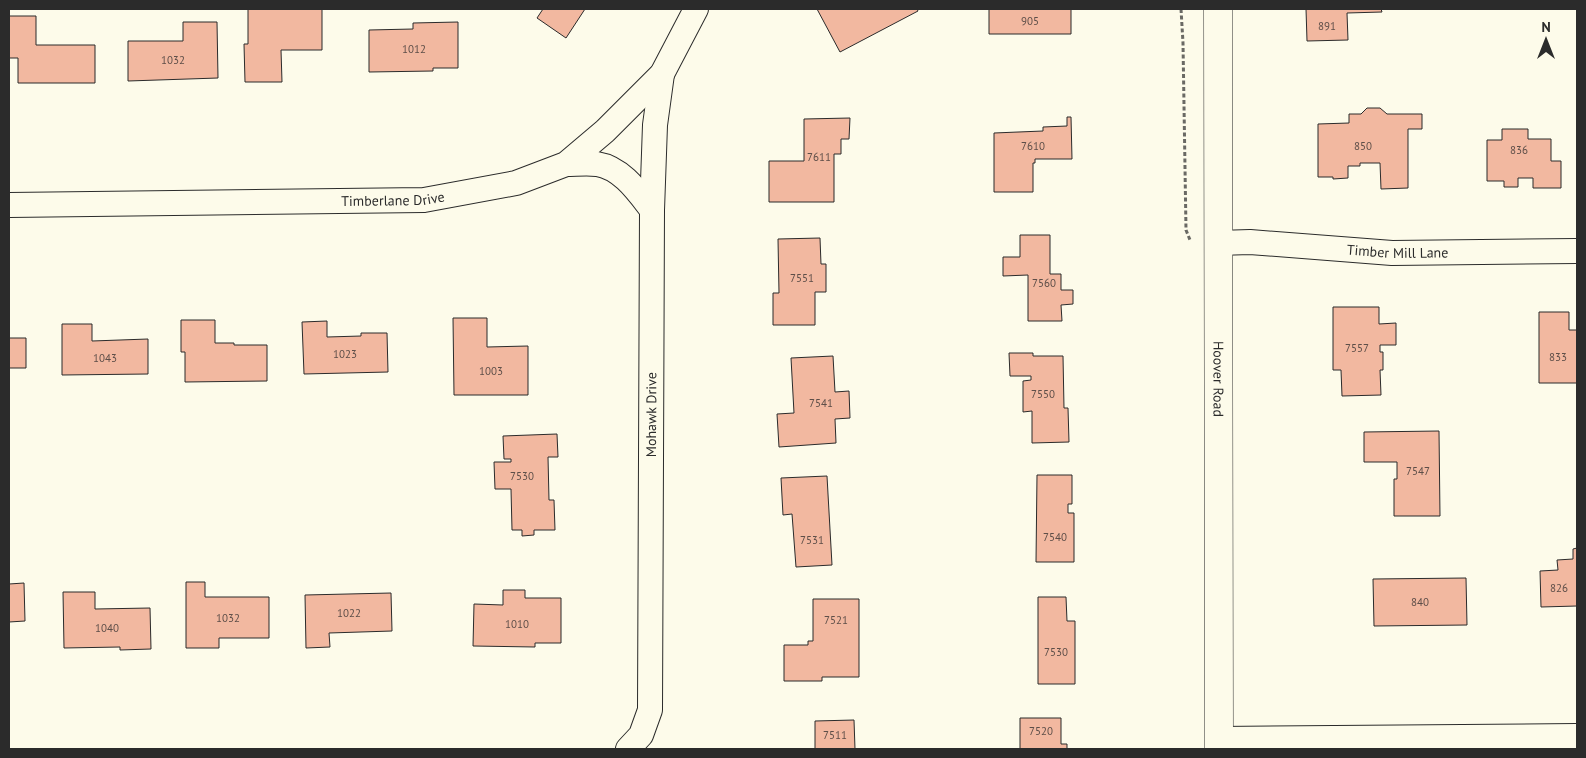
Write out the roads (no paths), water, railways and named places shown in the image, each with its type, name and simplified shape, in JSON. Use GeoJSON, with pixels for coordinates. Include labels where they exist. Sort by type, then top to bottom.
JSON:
{"type":"FeatureCollection","features":[{"type":"Feature","properties":{"kind":"street","name":"Hoover Road"},"geometry":{"type":"LineString","coordinates":[[1218,9],[1219,744]]}},
{"type":"Feature","properties":{"kind":"street","name":"Timberlane Drive"},"geometry":{"type":"LineString","coordinates":[[9,205],[424,200],[516,183],[566,164],[606,131],[662,74],[694,10]]}},
{"type":"Feature","properties":{"kind":"street","name":"Mohawk Drive"},"geometry":{"type":"LineString","coordinates":[[628,749],[641,735],[650,710],[652,210],[654,125],[662,74]]}},
{"type":"Feature","properties":{"kind":"street"},"geometry":{"type":"LineString","coordinates":[[566,164],[598,164],[614,170],[633,187],[652,210]]}},
{"type":"Feature","properties":{"kind":"street","name":"Timber Mill Lane"},"geometry":{"type":"LineString","coordinates":[[1218,243],[1250,242],[1392,253],[1577,251]]}},
{"type":"Feature","properties":{"kind":"street"},"geometry":{"type":"LineString","coordinates":[[1219,744],[1577,736]]}}]}
